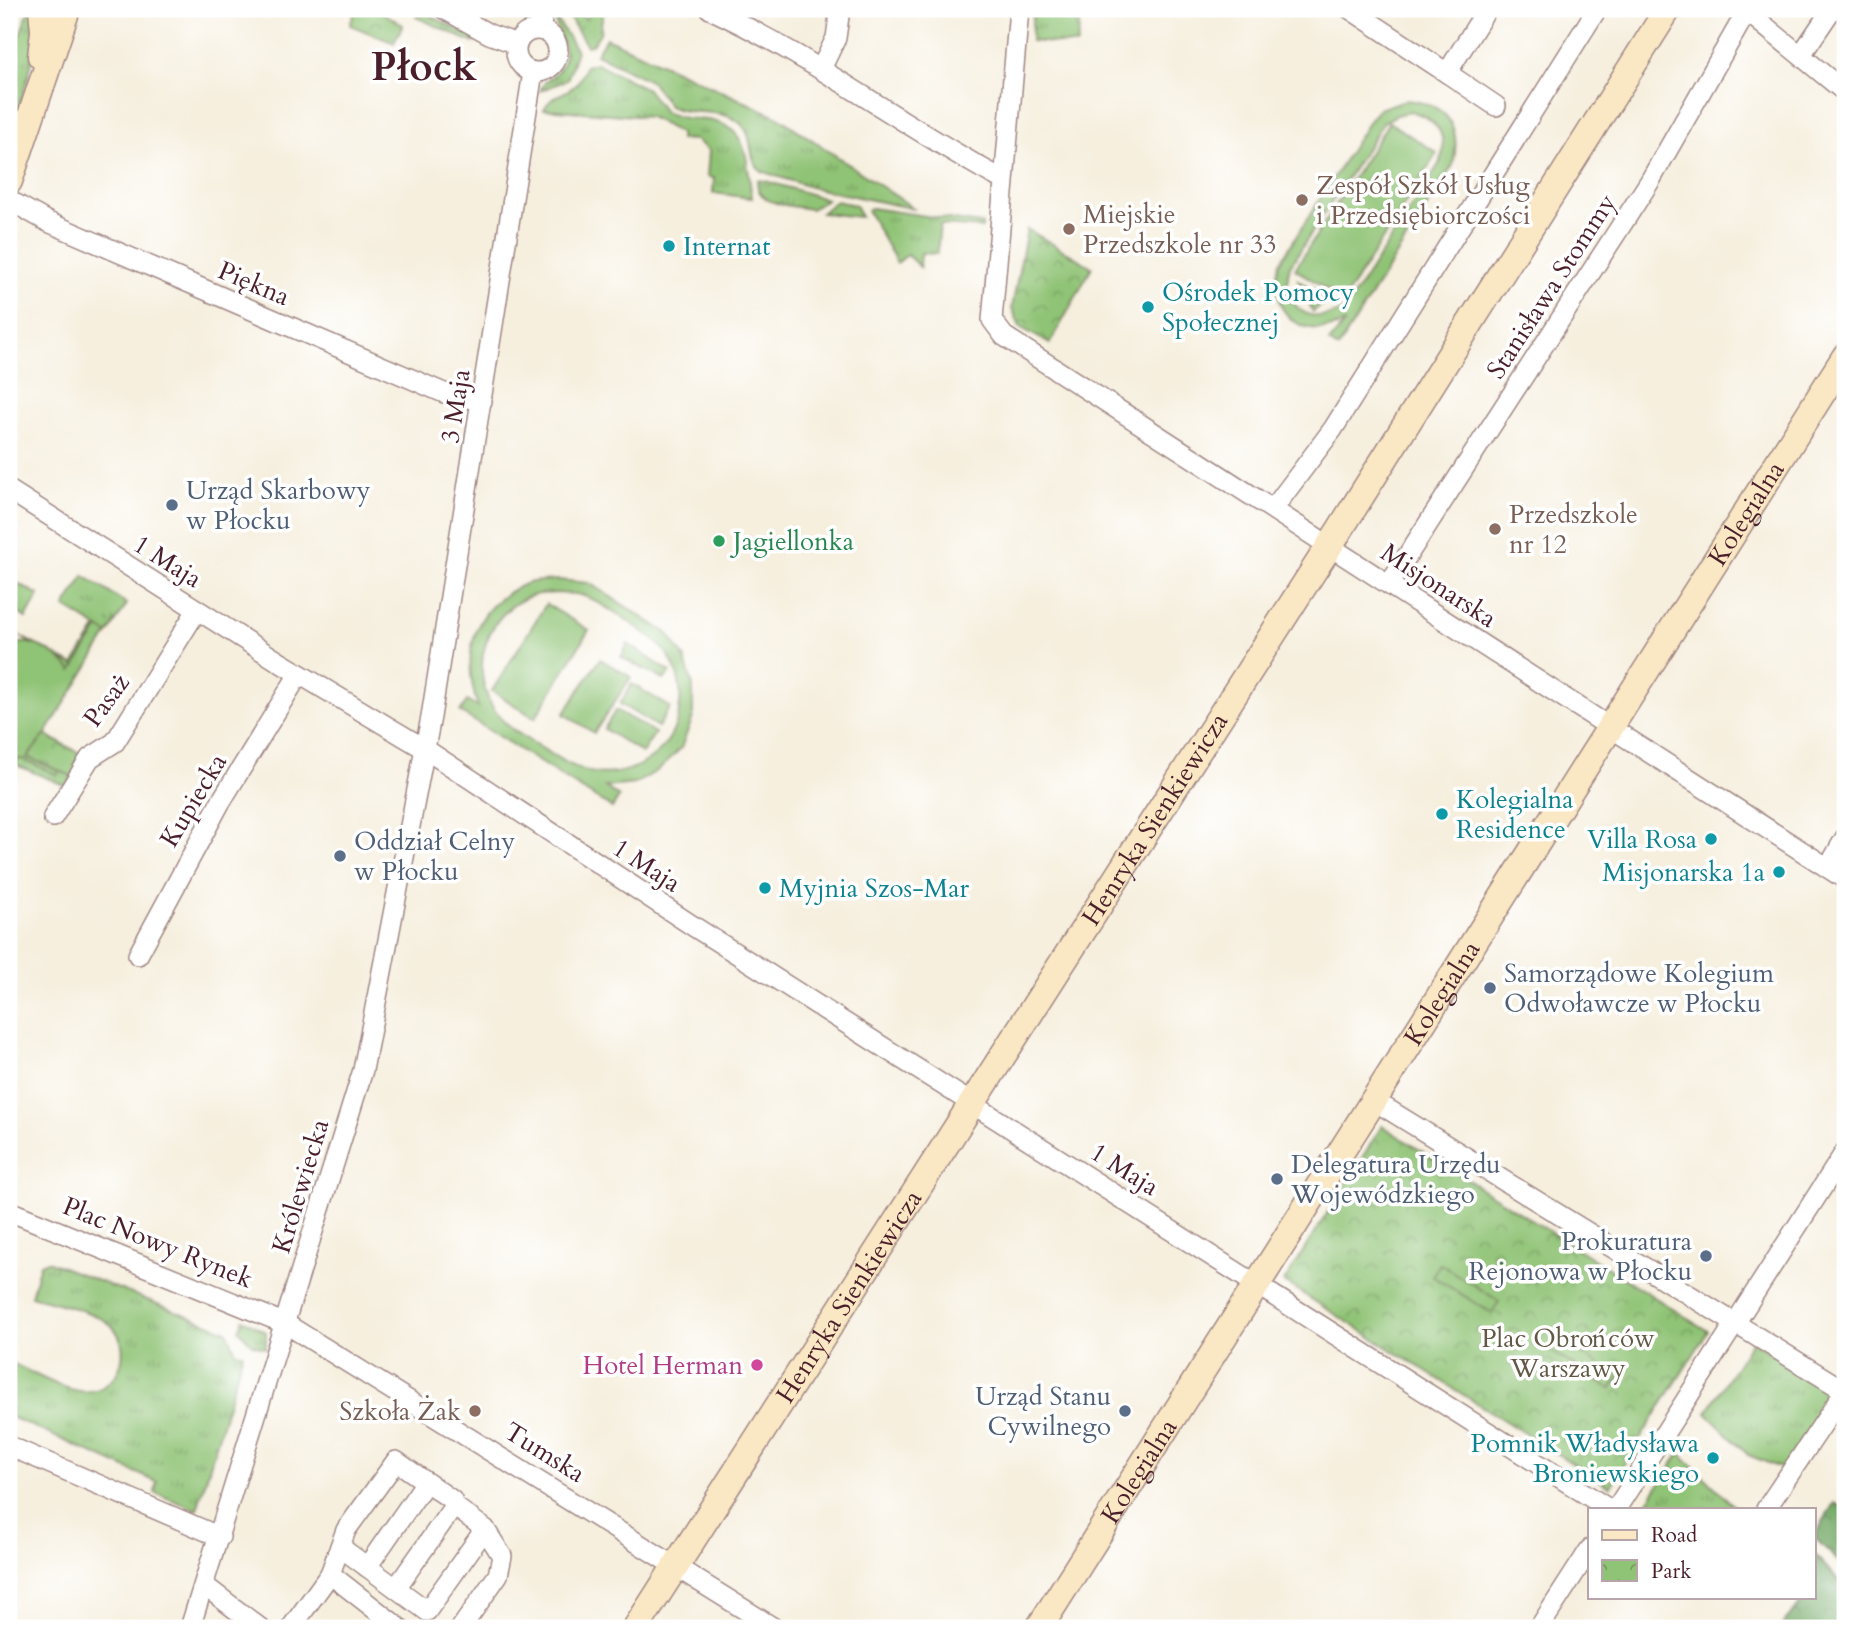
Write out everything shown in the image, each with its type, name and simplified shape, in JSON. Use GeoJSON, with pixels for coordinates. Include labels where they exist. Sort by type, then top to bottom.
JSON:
{"type":"FeatureCollection","features":[{"type":"Feature","properties":{"kind":"street"},"geometry":{"type":"LineString","coordinates":[[26,130],[44,31],[42,9]]}},
{"type":"Feature","properties":{"kind":"street"},"geometry":{"type":"LineString","coordinates":[[9,181],[67,9]]}},
{"type":"Feature","properties":{"kind":"street"},"geometry":{"type":"LineString","coordinates":[[444,9],[489,34],[517,44]]}},
{"type":"Feature","properties":{"kind":"street"},"geometry":{"type":"LineString","coordinates":[[541,30],[544,9]]}},
{"type":"Feature","properties":{"kind":"street"},"geometry":{"type":"LineString","coordinates":[[710,9],[822,67],[944,149],[1003,180],[1019,9]]}},
{"type":"Feature","properties":{"kind":"street"},"geometry":{"type":"LineString","coordinates":[[822,67],[836,38],[840,9]]}},
{"type":"Feature","properties":{"kind":"street"},"geometry":{"type":"LineString","coordinates":[[1350,9],[1496,106]]}},
{"type":"Feature","properties":{"kind":"street"},"geometry":{"type":"LineString","coordinates":[[1447,73],[1487,9]]}},
{"type":"Feature","properties":{"kind":"street"},"geometry":{"type":"LineString","coordinates":[[1273,509],[1333,429],[1597,9]]}},
{"type":"Feature","properties":{"kind":"street","name":"Henryka Sienkiewicza"},"geometry":{"type":"LineString","coordinates":[[636,1628],[1330,546],[1668,9]]}},
{"type":"Feature","properties":{"kind":"street"},"geometry":{"type":"LineString","coordinates":[[1801,55],[1832,9]]}},
{"type":"Feature","properties":{"kind":"street"},"geometry":{"type":"LineString","coordinates":[[1745,10],[1845,92]]}},
{"type":"Feature","properties":{"kind":"street","name":"Stanisława Stommy"},"geometry":{"type":"LineString","coordinates":[[1389,584],[1650,181],[1745,10]]}},
{"type":"Feature","properties":{"kind":"street"},"geometry":{"type":"LineString","coordinates":[[541,30],[556,42],[557,55],[551,66],[533,72],[520,63],[517,44],[528,32],[541,30]]}},
{"type":"Feature","properties":{"kind":"street","name":"3 Maja"},"geometry":{"type":"LineString","coordinates":[[425,749],[533,72]]}},
{"type":"Feature","properties":{"kind":"street","name":"Misjonarska"},"geometry":{"type":"LineString","coordinates":[[1003,180],[992,320],[1004,336],[1845,879]]}},
{"type":"Feature","properties":{"kind":"street","name":"Piękna"},"geometry":{"type":"LineString","coordinates":[[9,200],[48,222],[443,393],[482,401]]}},
{"type":"Feature","properties":{"kind":"street","name":"Kolegialna"},"geometry":{"type":"LineString","coordinates":[[1039,1628],[1845,357]]}},
{"type":"Feature","properties":{"kind":"street","name":"1 Maja"},"geometry":{"type":"LineString","coordinates":[[9,490],[299,674],[425,749],[604,869],[1256,1284]]}},
{"type":"Feature","properties":{"kind":"street","name":"Pasaż"},"geometry":{"type":"LineString","coordinates":[[53,817],[90,758],[115,741],[197,610]]}},
{"type":"Feature","properties":{"kind":"street","name":"Kupiecka"},"geometry":{"type":"LineString","coordinates":[[138,955],[220,803],[299,674]]}},
{"type":"Feature","properties":{"kind":"street","name":"Królewiecka"},"geometry":{"type":"LineString","coordinates":[[190,1628],[363,1070],[425,749]]}},
{"type":"Feature","properties":{"kind":"street"},"geometry":{"type":"LineString","coordinates":[[1828,868],[1845,838]]}},
{"type":"Feature","properties":{"kind":"street"},"geometry":{"type":"LineString","coordinates":[[1373,1100],[1845,1391],[1767,1508]]}},
{"type":"Feature","properties":{"kind":"street"},"geometry":{"type":"LineString","coordinates":[[1617,1508],[1845,1152]]}},
{"type":"Feature","properties":{"kind":"street","name":"Plac Nowy Rynek"},"geometry":{"type":"LineString","coordinates":[[9,1211],[286,1324]]}},
{"type":"Feature","properties":{"kind":"street"},"geometry":{"type":"LineString","coordinates":[[1256,1284],[1607,1508]]}},
{"type":"Feature","properties":{"kind":"street","name":"Tumska"},"geometry":{"type":"LineString","coordinates":[[286,1324],[774,1628]]}},
{"type":"Feature","properties":{"kind":"street"},"geometry":{"type":"LineString","coordinates":[[9,1446],[220,1537]]}},
{"type":"Feature","properties":{"kind":"street"},"geometry":{"type":"LineString","coordinates":[[290,1628],[330,1574],[346,1530],[396,1461],[452,1500],[454,1506],[485,1528],[502,1556],[498,1575],[461,1628]]}},
{"type":"Feature","properties":{"kind":"street"},"geometry":{"type":"LineString","coordinates":[[367,1567],[426,1482]]}},
{"type":"Feature","properties":{"kind":"street"},"geometry":{"type":"LineString","coordinates":[[396,1588],[454,1506]]}},
{"type":"Feature","properties":{"kind":"street"},"geometry":{"type":"LineString","coordinates":[[340,1547],[427,1611],[485,1528]]}},
{"type":"Feature","properties":{"kind":"street"},"geometry":{"type":"LineString","coordinates":[[1539,1628],[1588,1552]]}},
{"type":"Feature","properties":{"kind":"street"},"geometry":{"type":"LineString","coordinates":[[330,1574],[399,1628]]}},
{"type":"Feature","properties":{"kind":"street"},"geometry":{"type":"LineString","coordinates":[[205,1586],[260,1628]]}},
{"type":"Feature","properties":{"kind":"green space"},"geometry":{"type":"Polygon","coordinates":[[[29,9],[44,9],[29,75],[9,135],[9,66],[29,9]]]}},
{"type":"Feature","properties":{"kind":"green space"},"geometry":{"type":"Polygon","coordinates":[[[356,9],[377,9],[403,25],[394,43],[350,25],[356,9]]]}},
{"type":"Feature","properties":{"kind":"green space"},"geometry":{"type":"Polygon","coordinates":[[[564,9],[574,9],[586,19],[591,10],[603,11],[600,33],[593,44],[587,46],[564,9]]]}},
{"type":"Feature","properties":{"kind":"green space"},"geometry":{"type":"Polygon","coordinates":[[[1033,9],[1081,9],[1077,45],[1031,41],[1033,9]]]}},
{"type":"Feature","properties":{"kind":"green space"},"geometry":{"type":"Polygon","coordinates":[[[419,10],[479,40],[473,43],[416,17],[419,10]]]}},
{"type":"Feature","properties":{"kind":"green space"},"geometry":{"type":"Polygon","coordinates":[[[554,15],[577,51],[567,80],[540,91],[544,83],[562,65],[564,58],[564,46],[554,15]]]}},
{"type":"Feature","properties":{"kind":"green space"},"geometry":{"type":"Polygon","coordinates":[[[606,38],[778,117],[915,209],[810,187],[761,171],[754,161],[749,137],[743,126],[727,116],[669,106],[652,82],[596,54],[606,38]]]}},
{"type":"Feature","properties":{"kind":"green space"},"geometry":{"type":"Polygon","coordinates":[[[596,63],[647,89],[664,112],[679,117],[707,120],[732,130],[744,148],[752,198],[713,193],[714,178],[707,177],[709,151],[696,140],[680,139],[680,133],[650,117],[544,109],[548,102],[577,84],[585,66],[596,63]]]}},
{"type":"Feature","properties":{"kind":"green space"},"geometry":{"type":"Polygon","coordinates":[[[1405,100],[1419,102],[1441,111],[1453,128],[1453,165],[1338,348],[1329,342],[1345,323],[1328,328],[1301,325],[1290,318],[1282,308],[1278,296],[1279,264],[1379,109],[1405,100]],[[1411,111],[1396,115],[1383,123],[1290,266],[1289,293],[1293,303],[1301,310],[1310,315],[1321,316],[1346,308],[1441,161],[1441,135],[1434,123],[1411,111]]]}},
{"type":"Feature","properties":{"kind":"green space"},"geometry":{"type":"Polygon","coordinates":[[[1389,122],[1437,153],[1344,300],[1295,269],[1389,122]]]}},
{"type":"Feature","properties":{"kind":"green space"},"geometry":{"type":"Polygon","coordinates":[[[757,180],[827,199],[811,209],[776,203],[762,195],[757,180]]]}},
{"type":"Feature","properties":{"kind":"green space"},"geometry":{"type":"Polygon","coordinates":[[[836,201],[855,205],[861,217],[821,213],[836,201]]]}},
{"type":"Feature","properties":{"kind":"green space"},"geometry":{"type":"Polygon","coordinates":[[[871,208],[982,224],[982,228],[940,225],[937,254],[921,253],[920,267],[907,255],[897,263],[867,210],[871,208]]]}},
{"type":"Feature","properties":{"kind":"green space"},"geometry":{"type":"Polygon","coordinates":[[[1027,229],[1092,267],[1050,344],[1020,327],[1012,308],[1027,229]]]}},
{"type":"Feature","properties":{"kind":"green space"},"geometry":{"type":"Polygon","coordinates":[[[1298,280],[1330,298],[1313,312],[1298,280]]]}},
{"type":"Feature","properties":{"kind":"green space"},"geometry":{"type":"Polygon","coordinates":[[[84,576],[127,604],[108,634],[99,629],[72,672],[65,664],[16,634],[73,665],[97,627],[65,607],[84,576]]]}},
{"type":"Feature","properties":{"kind":"green space"},"geometry":{"type":"Polygon","coordinates":[[[558,580],[589,583],[667,633],[684,657],[693,686],[693,717],[681,748],[660,769],[635,784],[605,787],[619,797],[612,808],[460,712],[467,701],[478,707],[473,688],[471,651],[482,619],[492,606],[525,584],[558,580]],[[578,594],[531,596],[516,603],[503,614],[486,642],[482,674],[485,691],[505,723],[562,761],[589,772],[602,774],[631,769],[660,751],[670,737],[680,704],[676,670],[668,655],[656,642],[632,624],[591,599],[578,594]]]}},
{"type":"Feature","properties":{"kind":"green space"},"geometry":{"type":"Polygon","coordinates":[[[13,581],[39,595],[26,618],[9,607],[9,588],[13,581]]]}},
{"type":"Feature","properties":{"kind":"green space"},"geometry":{"type":"Polygon","coordinates":[[[546,604],[589,630],[535,718],[492,691],[546,604]]]}},
{"type":"Feature","properties":{"kind":"green space"},"geometry":{"type":"Polygon","coordinates":[[[99,628],[108,634],[45,735],[27,757],[59,771],[57,775],[23,759],[9,759],[9,749],[18,751],[9,744],[9,667],[18,653],[9,664],[9,648],[16,644],[33,644],[51,652],[72,671],[99,628]]]}},
{"type":"Feature","properties":{"kind":"green space"},"geometry":{"type":"Polygon","coordinates":[[[628,644],[670,672],[664,680],[621,657],[628,644]]]}},
{"type":"Feature","properties":{"kind":"green space"},"geometry":{"type":"Polygon","coordinates":[[[25,651],[59,671],[63,682],[23,747],[18,750],[19,653],[25,651]]]}},
{"type":"Feature","properties":{"kind":"green space"},"geometry":{"type":"Polygon","coordinates":[[[600,659],[631,677],[594,733],[564,714],[600,659]]]}},
{"type":"Feature","properties":{"kind":"green space"},"geometry":{"type":"Polygon","coordinates":[[[632,684],[670,707],[658,727],[620,704],[632,684]]]}},
{"type":"Feature","properties":{"kind":"green space"},"geometry":{"type":"Polygon","coordinates":[[[616,710],[655,733],[642,753],[604,729],[616,710]]]}},
{"type":"Feature","properties":{"kind":"green space"},"geometry":{"type":"Polygon","coordinates":[[[45,735],[85,756],[66,786],[9,762],[9,759],[23,759],[57,774],[45,735]]]}},
{"type":"Feature","properties":{"kind":"green space"},"geometry":{"type":"Polygon","coordinates":[[[45,735],[85,756],[72,776],[26,757],[45,735]]]}},
{"type":"Feature","properties":{"kind":"green space","name":"Plac Obrońców Warszawy"},"geometry":{"type":"Polygon","coordinates":[[[1382,1126],[1708,1331],[1610,1487],[1284,1282],[1382,1126]]]}},
{"type":"Feature","properties":{"kind":"green space"},"geometry":{"type":"Polygon","coordinates":[[[47,1261],[227,1331],[236,1352],[243,1353],[197,1510],[155,1493],[157,1482],[9,1416],[9,1362],[79,1391],[93,1391],[104,1386],[120,1367],[122,1343],[117,1332],[107,1322],[81,1310],[31,1296],[40,1264],[47,1261]]]}},
{"type":"Feature","properties":{"kind":"green space"},"geometry":{"type":"Polygon","coordinates":[[[1440,1264],[1499,1301],[1492,1313],[1432,1276],[1440,1264]]]}},
{"type":"Feature","properties":{"kind":"green space"},"geometry":{"type":"Polygon","coordinates":[[[243,1319],[266,1332],[266,1348],[252,1344],[239,1330],[243,1319]]]}},
{"type":"Feature","properties":{"kind":"green space"},"geometry":{"type":"Polygon","coordinates":[[[1557,1338],[1619,1377],[1611,1389],[1549,1350],[1557,1338]]]}},
{"type":"Feature","properties":{"kind":"green space"},"geometry":{"type":"Polygon","coordinates":[[[1752,1341],[1830,1392],[1827,1402],[1783,1469],[1748,1455],[1706,1413],[1752,1341]]]}},
{"type":"Feature","properties":{"kind":"green space"},"geometry":{"type":"Polygon","coordinates":[[[1680,1453],[1736,1508],[1644,1508],[1680,1453]]]}},
{"type":"Feature","properties":{"kind":"green space"},"geometry":{"type":"Polygon","coordinates":[[[1834,1503],[1845,1508],[1845,1568],[1815,1538],[1834,1503]]]}},
{"type":"Feature","properties":{"kind":"green space"},"geometry":{"type":"Polygon","coordinates":[[[1815,1555],[1845,1587],[1845,1628],[1780,1628],[1805,1598],[1815,1598],[1815,1555]]]}},
{"type":"Feature","properties":{"kind":"place","name":"Zespół Szkół Usług i Przedsiębiorczości"},"geometry":{"type":"Point","coordinates":[1302,200]}},
{"type":"Feature","properties":{"kind":"place","name":"Miejskie Przedszkole nr 33"},"geometry":{"type":"Point","coordinates":[1069,229]}},
{"type":"Feature","properties":{"kind":"place","name":"Internat"},"geometry":{"type":"Point","coordinates":[669,246]}},
{"type":"Feature","properties":{"kind":"place","name":"Ośrodek Pomocy Społecznej"},"geometry":{"type":"Point","coordinates":[1148,307]}},
{"type":"Feature","properties":{"kind":"place","name":"Urząd Skarbowy w Płocku"},"geometry":{"type":"Point","coordinates":[172,505]}},
{"type":"Feature","properties":{"kind":"place","name":"Przedszkole nr 12"},"geometry":{"type":"Point","coordinates":[1495,529]}},
{"type":"Feature","properties":{"kind":"place","name":"Jagiellonka"},"geometry":{"type":"Point","coordinates":[719,541]}},
{"type":"Feature","properties":{"kind":"place","name":"Kolegialna Residence"},"geometry":{"type":"Point","coordinates":[1442,814]}},
{"type":"Feature","properties":{"kind":"place","name":"Villa Rosa"},"geometry":{"type":"Point","coordinates":[1711,839]}},
{"type":"Feature","properties":{"kind":"place","name":"Oddział Celny w Płocku"},"geometry":{"type":"Point","coordinates":[340,856]}},
{"type":"Feature","properties":{"kind":"place","name":"Misjonarska 1a"},"geometry":{"type":"Point","coordinates":[1779,872]}},
{"type":"Feature","properties":{"kind":"place","name":"Myjnia Szos-Mar"},"geometry":{"type":"Point","coordinates":[765,888]}},
{"type":"Feature","properties":{"kind":"place","name":"Samorządowe Kolegium Odwoławcze w Płocku"},"geometry":{"type":"Point","coordinates":[1490,988]}},
{"type":"Feature","properties":{"kind":"place","name":"Delegatura Urzędu Wojewódzkiego"},"geometry":{"type":"Point","coordinates":[1277,1179]}},
{"type":"Feature","properties":{"kind":"place","name":"Prokuratura Rejonowa w Płocku"},"geometry":{"type":"Point","coordinates":[1706,1256]}},
{"type":"Feature","properties":{"kind":"place","name":"Hotel Herman"},"geometry":{"type":"Point","coordinates":[757,1365]}},
{"type":"Feature","properties":{"kind":"place","name":"Szkoła Żak"},"geometry":{"type":"Point","coordinates":[475,1411]}},
{"type":"Feature","properties":{"kind":"place","name":"Urząd Stanu Cywilnego"},"geometry":{"type":"Point","coordinates":[1125,1411]}},
{"type":"Feature","properties":{"kind":"place","name":"Pomnik Władysława Broniewskiego"},"geometry":{"type":"Point","coordinates":[1713,1458]}},
{"type":"Feature","properties":{"kind":"district","name":"Płock"},"geometry":{"type":"Point","coordinates":[424,66]}}]}
